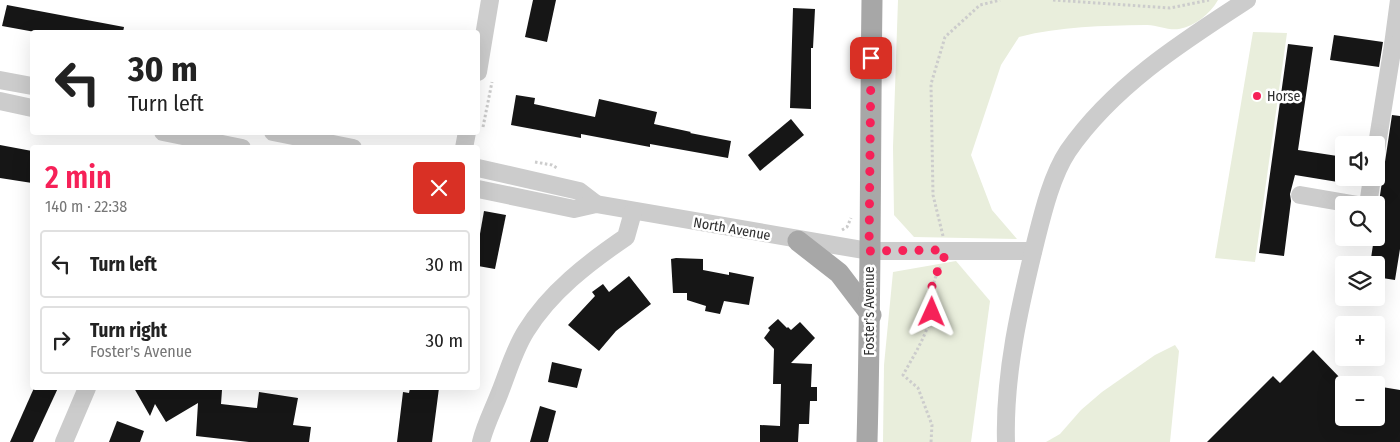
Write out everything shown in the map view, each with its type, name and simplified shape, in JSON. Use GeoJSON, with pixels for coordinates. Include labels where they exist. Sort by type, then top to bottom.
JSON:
{"type":"FeatureCollection","features":[{"type":"Feature","properties":{"kind":"main road","name":"Foster's Avenue"},"geometry":{"type":"LineString","coordinates":[[867,442],[871,316],[869,251],[872,0]]}},
{"type":"Feature","properties":{"kind":"main road"},"geometry":{"type":"LineString","coordinates":[[798,241],[839,273],[871,316]]}},
{"type":"Feature","properties":{"kind":"street"},"geometry":{"type":"LineString","coordinates":[[480,60],[490,0]]}},
{"type":"Feature","properties":{"kind":"street"},"geometry":{"type":"LineString","coordinates":[[1006,442],[1005,411],[1012,356],[1034,251],[1046,200],[1068,152],[1098,116],[1132,82],[1173,48],[1247,0]]}},
{"type":"Feature","properties":{"kind":"street"},"geometry":{"type":"LineString","coordinates":[[1379,136],[1397,45],[1399,0]]}},
{"type":"Feature","properties":{"kind":"street"},"geometry":{"type":"LineString","coordinates":[[0,80],[30,86]]}},
{"type":"Feature","properties":{"kind":"street"},"geometry":{"type":"LineString","coordinates":[[0,101],[30,108]]}},
{"type":"Feature","properties":{"kind":"street"},"geometry":{"type":"LineString","coordinates":[[178,135],[227,145]]}},
{"type":"Feature","properties":{"kind":"street"},"geometry":{"type":"LineString","coordinates":[[288,135],[338,145]]}},
{"type":"Feature","properties":{"kind":"street","name":"North Avenue"},"geometry":{"type":"LineString","coordinates":[[480,168],[579,191],[596,204]]}},
{"type":"Feature","properties":{"kind":"street","name":"North Avenue"},"geometry":{"type":"LineString","coordinates":[[480,189],[574,209],[596,204],[798,241],[869,251],[1034,251]]}},
{"type":"Feature","properties":{"kind":"street"},"geometry":{"type":"LineString","coordinates":[[1300,196],[1335,201]]}},
{"type":"Feature","properties":{"kind":"street"},"geometry":{"type":"LineString","coordinates":[[481,442],[525,333],[543,306],[568,281],[598,255],[626,237],[633,212]]}},
{"type":"Feature","properties":{"kind":"street"},"geometry":{"type":"LineString","coordinates":[[64,442],[86,390]]}},
{"type":"Feature","properties":{"kind":"path"},"geometry":{"type":"LineString","coordinates":[[931,442],[932,425],[918,388],[903,374],[926,334],[932,312],[932,280],[944,261],[944,250],[933,195],[931,84],[945,37],[980,6],[1000,0]]}},
{"type":"Feature","properties":{"kind":"path"},"geometry":{"type":"LineString","coordinates":[[1052,0],[1170,8],[1209,0]]}},
{"type":"Feature","properties":{"kind":"path"},"geometry":{"type":"LineString","coordinates":[[526,160],[552,165],[559,169]]}},
{"type":"Feature","properties":{"kind":"path"},"geometry":{"type":"LineString","coordinates":[[839,231],[847,227],[853,210]]}},
{"type":"Feature","properties":{"kind":"green space"},"geometry":{"type":"Polygon","coordinates":[[[898,0],[1218,0],[1202,19],[1179,29],[1149,25],[1097,26],[1035,33],[1019,37],[1001,65],[971,155],[992,210],[1017,239],[914,237],[894,215],[893,147],[898,0]]]}},
{"type":"Feature","properties":{"kind":"green space"},"geometry":{"type":"Polygon","coordinates":[[[1253,32],[1287,33],[1255,262],[1215,258],[1253,32]]]}},
{"type":"Feature","properties":{"kind":"green space"},"geometry":{"type":"Polygon","coordinates":[[[956,261],[990,301],[971,442],[883,442],[884,365],[893,272],[956,261]]]}},
{"type":"Feature","properties":{"kind":"green space"},"geometry":{"type":"Polygon","coordinates":[[[1175,345],[1179,351],[1170,442],[1046,442],[1060,434],[1081,410],[1102,392],[1155,355],[1175,345]]]}},
{"type":"Feature","properties":{"kind":"building"},"geometry":{"type":"Polygon","coordinates":[[[533,0],[556,0],[547,42],[525,37],[533,0]]]}},
{"type":"Feature","properties":{"kind":"building"},"geometry":{"type":"Polygon","coordinates":[[[7,5],[124,27],[123,30],[30,31],[2,26],[7,5]]]}},
{"type":"Feature","properties":{"kind":"building"},"geometry":{"type":"Polygon","coordinates":[[[793,8],[815,9],[813,48],[811,48],[811,109],[790,108],[793,8]]]}},
{"type":"Feature","properties":{"kind":"building"},"geometry":{"type":"Polygon","coordinates":[[[1334,35],[1383,42],[1379,67],[1330,60],[1334,35]]]}},
{"type":"Feature","properties":{"kind":"building"},"geometry":{"type":"Polygon","coordinates":[[[1288,44],[1313,47],[1298,150],[1335,156],[1335,182],[1295,175],[1290,194],[1291,201],[1284,256],[1259,253],[1288,44]]]}},
{"type":"Feature","properties":{"kind":"building"},"geometry":{"type":"Polygon","coordinates":[[[516,95],[535,98],[534,104],[595,117],[599,99],[657,112],[654,124],[731,141],[728,158],[650,144],[650,147],[581,134],[581,138],[511,125],[516,95]]]}},
{"type":"Feature","properties":{"kind":"building"},"geometry":{"type":"Polygon","coordinates":[[[1392,115],[1400,116],[1400,249],[1395,280],[1385,278],[1385,256],[1371,256],[1373,246],[1385,246],[1385,196],[1380,196],[1381,186],[1385,186],[1385,162],[1392,115]]]}},
{"type":"Feature","properties":{"kind":"building"},"geometry":{"type":"Polygon","coordinates":[[[791,119],[804,135],[760,171],[748,155],[791,119]]]}},
{"type":"Feature","properties":{"kind":"building"},"geometry":{"type":"Polygon","coordinates":[[[0,145],[30,151],[30,183],[0,178],[0,145]]]}},
{"type":"Feature","properties":{"kind":"building"},"geometry":{"type":"Polygon","coordinates":[[[484,211],[506,215],[495,269],[480,266],[480,234],[484,211]]]}},
{"type":"Feature","properties":{"kind":"building"},"geometry":{"type":"Polygon","coordinates":[[[671,259],[703,259],[703,270],[729,275],[729,272],[754,277],[749,305],[724,301],[720,314],[705,311],[706,306],[687,300],[687,293],[673,293],[671,259]]]}},
{"type":"Feature","properties":{"kind":"building"},"geometry":{"type":"Polygon","coordinates":[[[629,276],[651,304],[616,331],[599,351],[568,325],[595,296],[592,292],[603,284],[609,292],[629,276]]]}},
{"type":"Feature","properties":{"kind":"building"},"geometry":{"type":"Polygon","coordinates":[[[778,319],[791,330],[800,322],[815,338],[791,363],[812,364],[811,387],[817,387],[817,401],[810,401],[809,424],[799,424],[798,442],[760,442],[760,425],[780,426],[781,384],[773,384],[774,349],[764,338],[770,330],[768,328],[778,319]]]}},
{"type":"Feature","properties":{"kind":"building"},"geometry":{"type":"Polygon","coordinates":[[[1313,350],[1338,376],[1335,376],[1335,426],[1385,426],[1385,388],[1400,390],[1400,442],[1207,442],[1273,376],[1280,383],[1313,350]]]}},
{"type":"Feature","properties":{"kind":"building"},"geometry":{"type":"Polygon","coordinates":[[[552,362],[582,369],[577,388],[548,382],[552,362]]]}},
{"type":"Feature","properties":{"kind":"building"},"geometry":{"type":"Polygon","coordinates":[[[33,390],[57,390],[33,442],[10,442],[33,390]]]}},
{"type":"Feature","properties":{"kind":"building"},"geometry":{"type":"Polygon","coordinates":[[[135,390],[222,390],[221,404],[257,408],[259,392],[298,398],[293,425],[311,427],[309,442],[249,442],[196,436],[198,403],[166,422],[155,404],[150,416],[135,390]]]}},
{"type":"Feature","properties":{"kind":"building"},"geometry":{"type":"Polygon","coordinates":[[[410,390],[439,390],[432,442],[397,442],[403,392],[409,393],[410,390]]]}},
{"type":"Feature","properties":{"kind":"building"},"geometry":{"type":"Polygon","coordinates":[[[540,406],[556,411],[548,442],[530,442],[540,406]]]}},
{"type":"Feature","properties":{"kind":"building"},"geometry":{"type":"Polygon","coordinates":[[[117,421],[144,431],[140,442],[109,442],[117,421]]]}},
{"type":"Feature","properties":{"kind":"place","name":"Horse"},"geometry":{"type":"Point","coordinates":[1257,96]}},
{"type":"Feature","properties":{"kind":"route"},"geometry":{"type":"LineString","coordinates":[[871,58],[869,251],[944,250],[944,261],[932,280],[932,312]]}}]}
